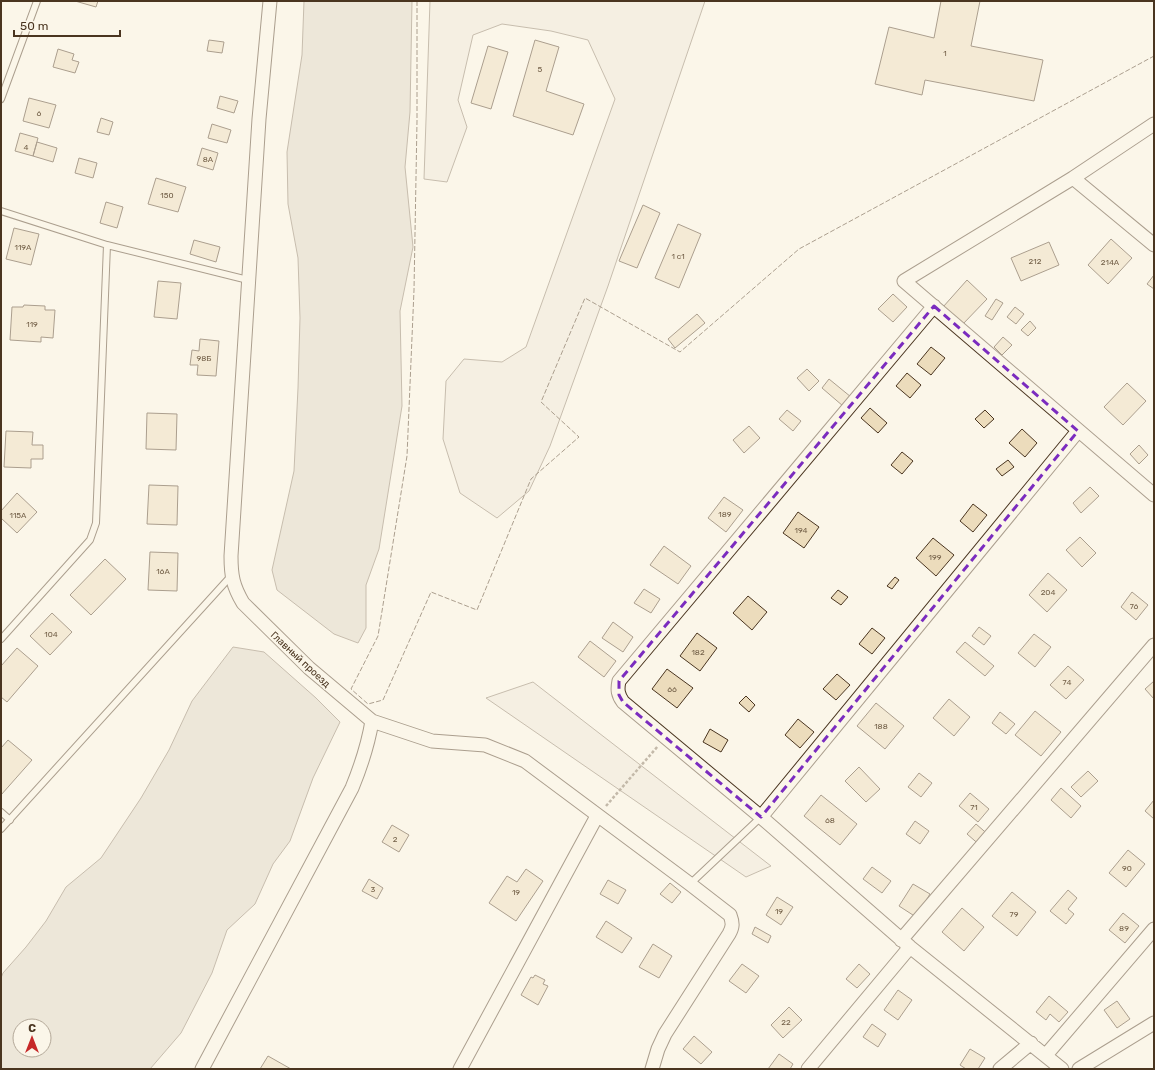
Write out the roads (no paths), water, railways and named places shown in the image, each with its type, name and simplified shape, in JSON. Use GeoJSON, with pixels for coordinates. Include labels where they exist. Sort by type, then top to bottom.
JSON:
{"type":"FeatureCollection","features":[{"type":"Feature","properties":{"kind":"street"},"geometry":{"type":"LineString","coordinates":[[231,576],[248,280],[270,1]]}},
{"type":"Feature","properties":{"kind":"street"},"geometry":{"type":"LineString","coordinates":[[1154,124],[1074,178],[904,281],[1154,495]]}},
{"type":"Feature","properties":{"kind":"street"},"geometry":{"type":"LineString","coordinates":[[1074,178],[1154,245]]}},
{"type":"Feature","properties":{"kind":"street"},"geometry":{"type":"LineString","coordinates":[[934,306],[619,681],[617,688],[619,696],[623,702],[761,817],[906,943],[1062,1069]]}},
{"type":"Feature","properties":{"kind":"street"},"geometry":{"type":"LineString","coordinates":[[761,817],[1078,431]]}},
{"type":"Feature","properties":{"kind":"street","name":"Главный проезд"},"geometry":{"type":"LineString","coordinates":[[231,576],[236,591],[243,603],[309,668],[372,722]]}},
{"type":"Feature","properties":{"kind":"street"},"geometry":{"type":"LineString","coordinates":[[808,1069],[906,943],[1154,645]]}},
{"type":"Feature","properties":{"kind":"street"},"geometry":{"type":"LineString","coordinates":[[202,1069],[352,788],[362,764],[368,744],[372,722],[432,741],[485,745],[525,761],[730,915],[733,921],[730,934],[665,1034],[658,1048],[652,1069]]}},
{"type":"Feature","properties":{"kind":"street"},"geometry":{"type":"LineString","coordinates":[[460,1069],[597,816]]}},
{"type":"Feature","properties":{"kind":"street"},"geometry":{"type":"LineString","coordinates":[[1046,1055],[1154,929]]}},
{"type":"Feature","properties":{"kind":"street"},"geometry":{"type":"LineString","coordinates":[[1079,1069],[1154,1023]]}},
{"type":"Feature","properties":{"kind":"street"},"geometry":{"type":"LineString","coordinates":[[1000,1069],[1030,1043]]}},
{"type":"Feature","properties":{"kind":"lane"},"geometry":{"type":"LineString","coordinates":[[1,99],[37,1]]}},
{"type":"Feature","properties":{"kind":"lane"},"geometry":{"type":"LineString","coordinates":[[1,211],[107,245],[248,280]]}},
{"type":"Feature","properties":{"kind":"lane"},"geometry":{"type":"LineString","coordinates":[[1,639],[90,540],[96,522],[107,245]]}},
{"type":"Feature","properties":{"kind":"lane"},"geometry":{"type":"LineString","coordinates":[[1,829],[231,576]]}},
{"type":"Feature","properties":{"kind":"lane"},"geometry":{"type":"LineString","coordinates":[[1,812],[10,820]]}},
{"type":"Feature","properties":{"kind":"lane"},"geometry":{"type":"LineString","coordinates":[[690,884],[761,817]]}}]}
